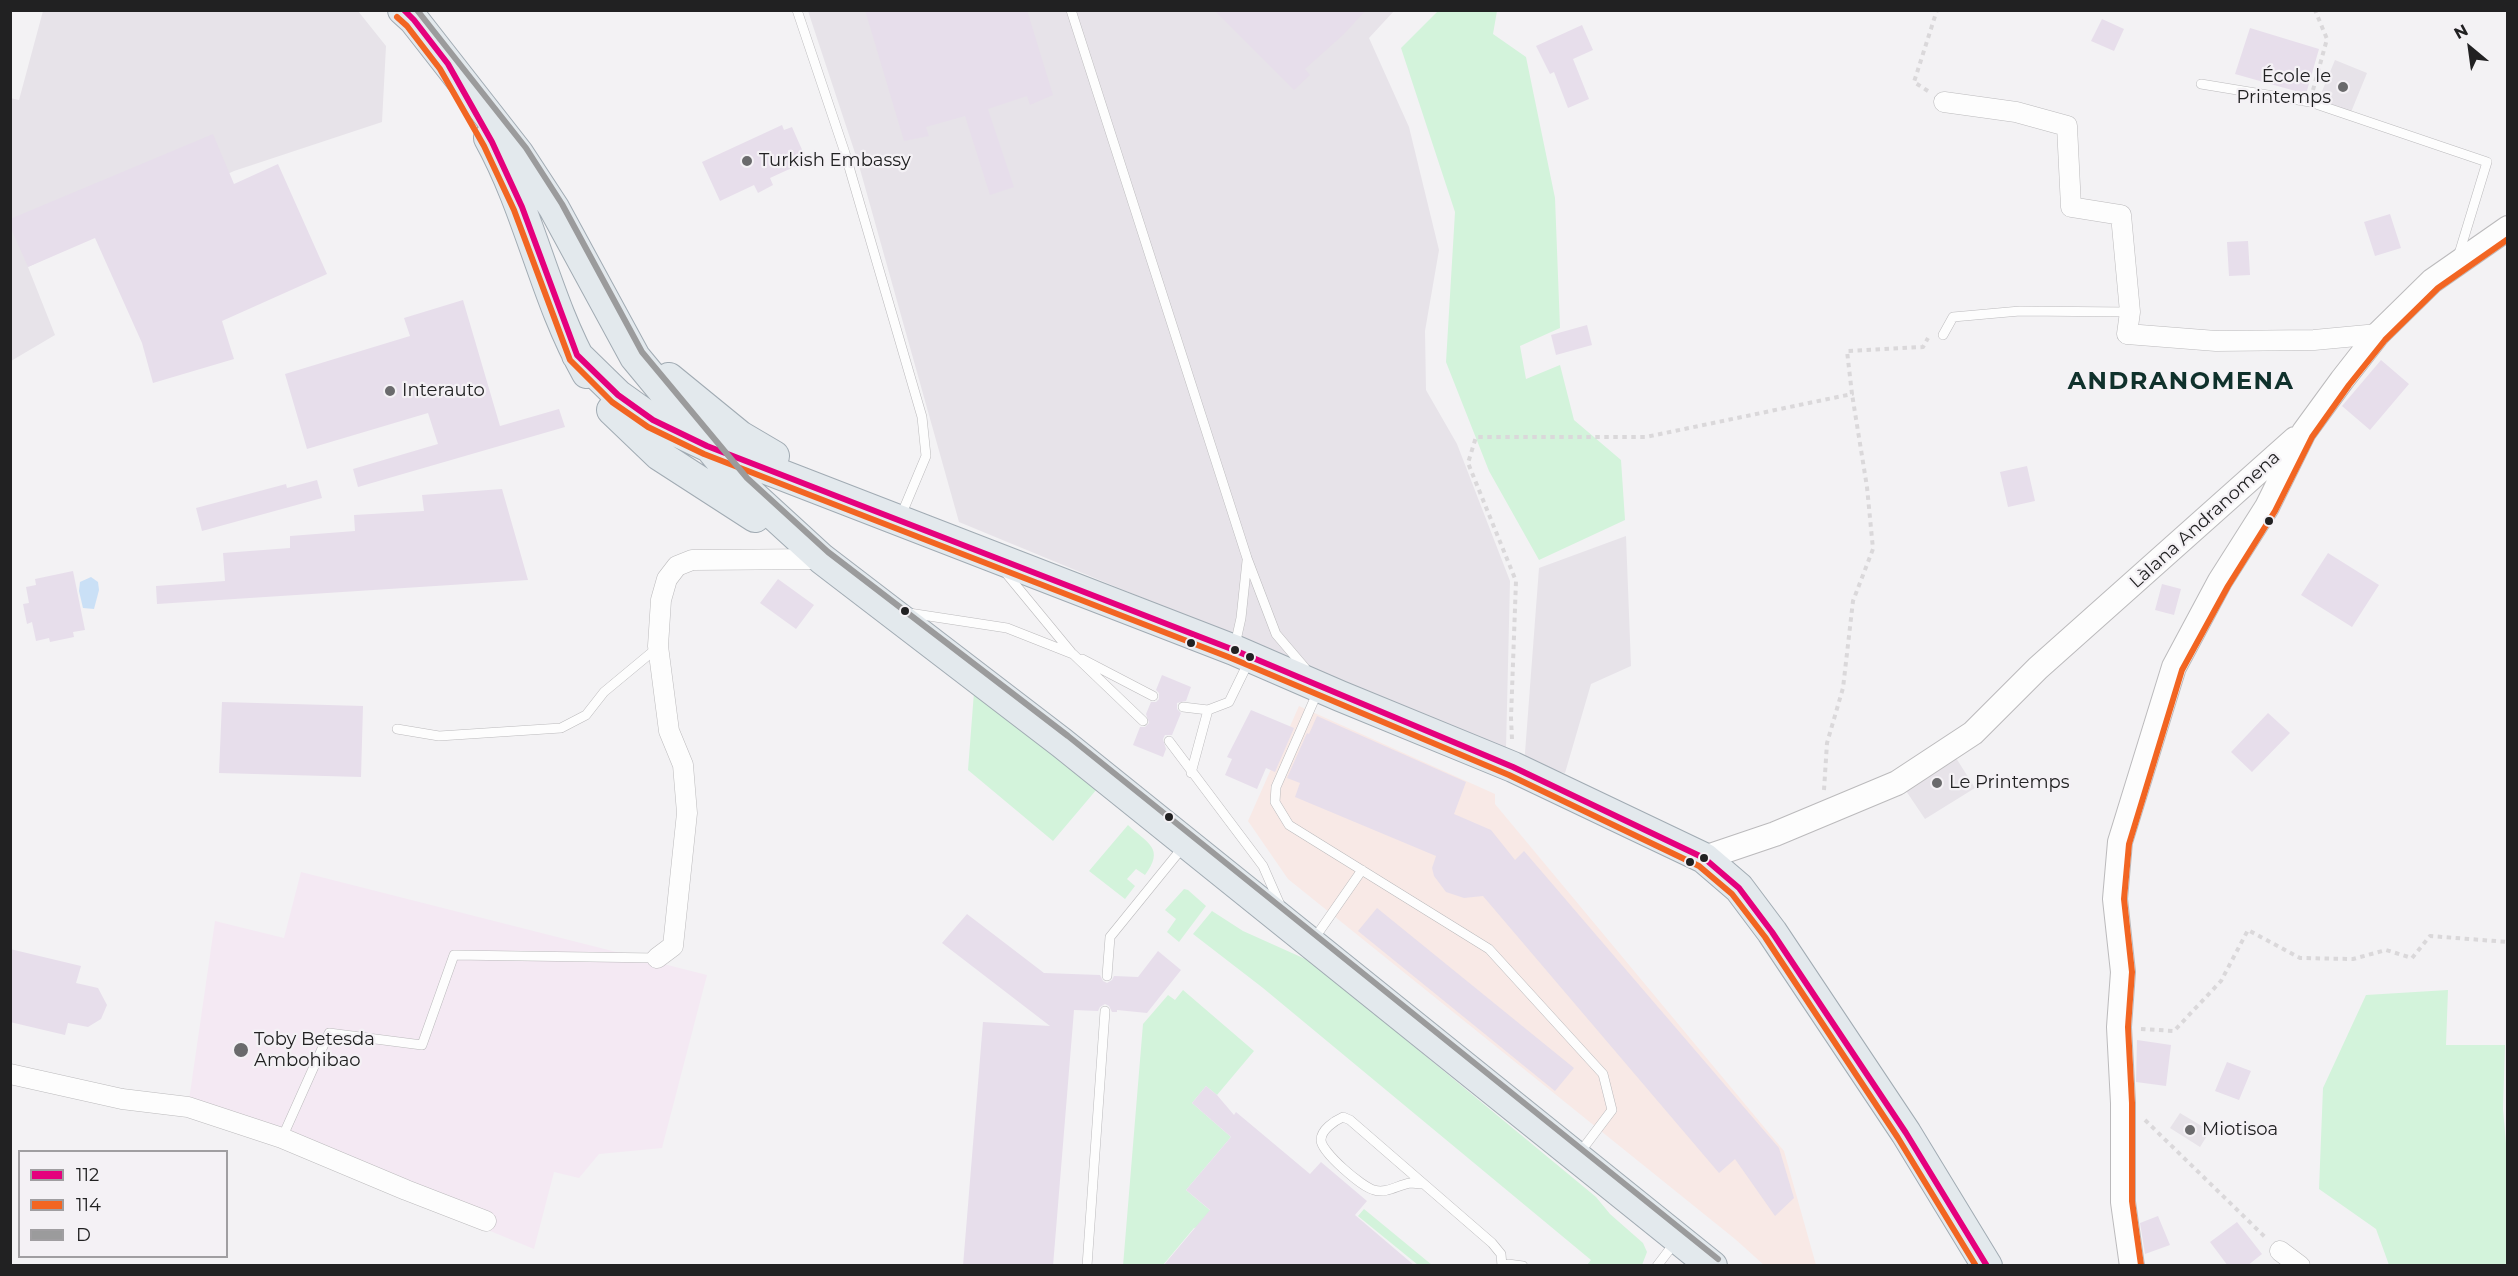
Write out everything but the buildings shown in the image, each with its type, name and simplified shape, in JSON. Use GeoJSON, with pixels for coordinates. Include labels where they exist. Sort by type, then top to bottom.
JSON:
{"type":"FeatureCollection","features":[{"type":"Feature","properties":{"kind":"main road"},"geometry":{"type":"LineString","coordinates":[[403,10],[414,20],[518,153],[554,208],[635,357],[740,484],[822,559]]}},
{"type":"Feature","properties":{"kind":"main road"},"geometry":{"type":"LineString","coordinates":[[448,64],[492,142],[522,207],[577,355],[591,381],[612,410],[659,455],[822,559],[1071,750],[1712,1266]]}},
{"type":"Feature","properties":{"kind":"main road"},"geometry":{"type":"LineString","coordinates":[[612,316],[672,381],[740,436],[790,466],[899,520]]}},
{"type":"Feature","properties":{"kind":"main road"},"geometry":{"type":"LineString","coordinates":[[577,355],[618,395],[653,420],[707,446],[1242,653],[1330,692],[1513,766],[1704,858],[1740,888],[1772,932],[1906,1133],[1987,1266]]}},
{"type":"Feature","properties":{"kind":"street"},"geometry":{"type":"LineString","coordinates":[[1944,102],[2016,112],[2067,126],[2071,207],[2121,215],[2130,312],[2127,334],[2216,341],[2314,340],[2378,334]]}},
{"type":"Feature","properties":{"kind":"street"},"geometry":{"type":"LineString","coordinates":[[2304,432],[2378,334],[2432,281],[2508,228]]}},
{"type":"Feature","properties":{"kind":"street","name":"Làlana Andranomena"},"geometry":{"type":"LineString","coordinates":[[1704,858],[1775,834],[1897,783],[1973,733],[2038,668],[2304,432]]}},
{"type":"Feature","properties":{"kind":"street","name":"Làlana Andranomena"},"geometry":{"type":"LineString","coordinates":[[2132,1266],[2123,1202],[2123,1102],[2119,1027],[2123,972],[2115,899],[2120,842],[2174,667],[2220,581],[2267,507],[2304,432]]}},
{"type":"Feature","properties":{"kind":"street"},"geometry":{"type":"LineString","coordinates":[[657,958],[673,946],[687,813],[683,765],[669,731],[658,646],[661,600],[667,579],[677,566],[692,560],[822,559]]}},
{"type":"Feature","properties":{"kind":"street"},"geometry":{"type":"LineString","coordinates":[[10,1074],[122,1099],[188,1107],[282,1138],[486,1221]]}},
{"type":"Feature","properties":{"kind":"street"},"geometry":{"type":"LineString","coordinates":[[2280,1251],[2300,1266]]}},
{"type":"Feature","properties":{"kind":"lane"},"geometry":{"type":"LineString","coordinates":[[797,10],[845,153],[922,417],[926,456],[899,520]]}},
{"type":"Feature","properties":{"kind":"lane"},"geometry":{"type":"LineString","coordinates":[[1071,10],[1247,558],[1276,634],[1298,662],[1330,692],[1276,787],[1275,802],[1289,825],[1489,949],[1603,1074],[1612,1110],[1577,1157]]}},
{"type":"Feature","properties":{"kind":"lane"},"geometry":{"type":"LineString","coordinates":[[2201,84],[2310,102],[2487,162],[2456,265]]}},
{"type":"Feature","properties":{"kind":"lane"},"geometry":{"type":"LineString","coordinates":[[1943,335],[1953,317],[2020,311],[2130,312]]}},
{"type":"Feature","properties":{"kind":"lane"},"geometry":{"type":"LineString","coordinates":[[992,556],[1073,654],[1143,721]]}},
{"type":"Feature","properties":{"kind":"lane"},"geometry":{"type":"LineString","coordinates":[[1183,707],[1208,710],[1230,702],[1242,653],[1241,618],[1247,558]]}},
{"type":"Feature","properties":{"kind":"lane"},"geometry":{"type":"LineString","coordinates":[[889,610],[1007,628],[1073,654],[1153,696]]}},
{"type":"Feature","properties":{"kind":"lane"},"geometry":{"type":"LineString","coordinates":[[396,729],[439,736],[561,728],[586,715],[604,692],[658,646]]}},
{"type":"Feature","properties":{"kind":"lane"},"geometry":{"type":"LineString","coordinates":[[1191,773],[1208,710]]}},
{"type":"Feature","properties":{"kind":"lane"},"geometry":{"type":"LineString","coordinates":[[1169,741],[1263,866],[1300,935],[1362,870]]}},
{"type":"Feature","properties":{"kind":"lane"},"geometry":{"type":"LineString","coordinates":[[1107,976],[1110,937],[1187,843]]}},
{"type":"Feature","properties":{"kind":"lane"},"geometry":{"type":"LineString","coordinates":[[282,1138],[329,1033],[422,1045],[454,955],[657,958]]}},
{"type":"Feature","properties":{"kind":"lane"},"geometry":{"type":"LineString","coordinates":[[1087,1266],[1105,1011]]}},
{"type":"Feature","properties":{"kind":"lane"},"geometry":{"type":"LineString","coordinates":[[1424,1184],[1409,1184],[1395,1189],[1376,1191],[1363,1186],[1325,1150],[1321,1142],[1323,1134],[1334,1121],[1343,1118],[1350,1120],[1424,1184],[1492,1243],[1501,1254],[1503,1266],[1508,1264],[1523,1266]]}},
{"type":"Feature","properties":{"kind":"lane"},"geometry":{"type":"LineString","coordinates":[[1657,1266],[1678,1238]]}},
{"type":"Feature","properties":{"kind":"path"},"geometry":{"type":"LineString","coordinates":[[1937,10],[1914,82],[1944,102]]}},
{"type":"Feature","properties":{"kind":"path"},"geometry":{"type":"LineString","coordinates":[[2310,102],[2327,39],[2314,10]]}},
{"type":"Feature","properties":{"kind":"path"},"geometry":{"type":"LineString","coordinates":[[1821,815],[1827,742],[1843,688],[1853,601],[1873,549],[1867,487],[1847,351],[1923,347],[1932,329],[1953,317]]}},
{"type":"Feature","properties":{"kind":"path"},"geometry":{"type":"LineString","coordinates":[[1512,736],[1516,581],[1468,463],[1476,437],[1646,437],[1852,394]]}},
{"type":"Feature","properties":{"kind":"path"},"geometry":{"type":"LineString","coordinates":[[2119,1027],[2174,1031],[2221,981],[2248,930],[2300,958],[2316,960],[2353,959],[2386,950],[2412,958],[2430,936],[2508,942]]}},
{"type":"Feature","properties":{"kind":"path"},"geometry":{"type":"LineString","coordinates":[[2123,1102],[2151,1124],[2280,1251]]}},
{"type":"Feature","properties":{"kind":"shaded area"},"geometry":{"type":"Polygon","coordinates":[[[43,11],[358,11],[386,46],[382,122],[234,171],[28,267],[55,335],[11,361],[10,98],[19,100],[43,11]]]}},
{"type":"Feature","properties":{"kind":"shaded area"},"geometry":{"type":"Polygon","coordinates":[[[808,11],[1394,11],[1369,38],[1409,127],[1439,250],[1425,331],[1426,390],[1457,444],[1510,581],[1506,748],[959,522],[858,162],[808,11]]]}},
{"type":"Feature","properties":{"kind":"shaded area","name":"École le Printemps"},"geometry":{"type":"Polygon","coordinates":[[[2335,60],[2367,73],[2349,117],[2318,101],[2335,60]]]}},
{"type":"Feature","properties":{"kind":"shaded area"},"geometry":{"type":"Polygon","coordinates":[[[1626,536],[1631,666],[1591,684],[1565,773],[1524,766],[1539,568],[1626,536]]]}},
{"type":"Feature","properties":{"kind":"shaded area"},"geometry":{"type":"Polygon","coordinates":[[[1299,706],[1495,794],[1495,804],[1784,1151],[1816,1265],[1764,1265],[1735,1239],[1288,879],[1248,821],[1299,706]]]}},
{"type":"Feature","properties":{"kind":"shaded area","name":"Le Printemps"},"geometry":{"type":"Polygon","coordinates":[[[1951,750],[1975,788],[1925,819],[1898,779],[1951,750]]]}},
{"type":"Feature","properties":{"kind":"shaded area"},"geometry":{"type":"Polygon","coordinates":[[[301,872],[707,975],[662,1148],[599,1154],[579,1178],[554,1172],[534,1249],[188,1107],[215,921],[284,938],[301,872]]]}},
{"type":"Feature","properties":{"kind":"shaded area","name":"Miotisoa"},"geometry":{"type":"Polygon","coordinates":[[[2180,1113],[2210,1131],[2200,1147],[2170,1128],[2180,1113]]]}},
{"type":"Feature","properties":{"kind":"green space"},"geometry":{"type":"Polygon","coordinates":[[[1439,10],[1497,11],[1493,34],[1526,57],[1555,198],[1560,328],[1520,346],[1526,379],[1560,365],[1574,420],[1621,460],[1625,520],[1539,560],[1489,471],[1446,362],[1455,212],[1401,48],[1439,10]]]}},
{"type":"Feature","properties":{"kind":"green space"},"geometry":{"type":"Polygon","coordinates":[[[974,692],[1097,789],[1053,841],[968,770],[974,692]]]}},
{"type":"Feature","properties":{"kind":"green space"},"geometry":{"type":"Polygon","coordinates":[[[1128,825],[1152,847],[1154,858],[1145,875],[1136,869],[1127,879],[1135,886],[1125,899],[1089,871],[1128,825]]]}},
{"type":"Feature","properties":{"kind":"green space"},"geometry":{"type":"Polygon","coordinates":[[[1184,889],[1206,906],[1179,942],[1167,932],[1176,919],[1165,910],[1184,889]]]}},
{"type":"Feature","properties":{"kind":"green space"},"geometry":{"type":"Polygon","coordinates":[[[1212,911],[1243,931],[1312,962],[1596,1197],[1610,1214],[1643,1243],[1647,1252],[1642,1265],[1587,1265],[1591,1260],[1263,988],[1193,934],[1212,911]]]}},
{"type":"Feature","properties":{"kind":"green space"},"geometry":{"type":"Polygon","coordinates":[[[1183,990],[1254,1051],[1217,1095],[1206,1086],[1192,1103],[1231,1137],[1186,1190],[1225,1223],[1194,1228],[1163,1265],[1123,1266],[1143,1024],[1168,995],[1175,1000],[1183,990]]]}},
{"type":"Feature","properties":{"kind":"green space"},"geometry":{"type":"Polygon","coordinates":[[[2448,990],[2446,1045],[2505,1045],[2503,1109],[2508,1166],[2507,1265],[2389,1265],[2376,1229],[2319,1189],[2323,1088],[2366,995],[2448,990]]]}},
{"type":"Feature","properties":{"kind":"green space"},"geometry":{"type":"Polygon","coordinates":[[[1364,1209],[1432,1265],[1418,1265],[1358,1216],[1364,1209]]]}},
{"type":"Feature","properties":{"kind":"water"},"geometry":{"type":"Polygon","coordinates":[[[91,577],[98,582],[99,590],[94,609],[83,608],[79,591],[80,582],[91,577]]]}},
{"type":"Feature","properties":{"kind":"transit line","name":"112"},"geometry":{"type":"LineString","coordinates":[[404,10],[448,64],[492,142],[522,207],[577,355],[618,395],[653,420],[707,446],[1234,650],[1513,767],[1704,858],[1739,888],[1772,932],[1906,1133],[1987,1266]]}},
{"type":"Feature","properties":{"kind":"transit line","name":"D"},"geometry":{"type":"LineString","coordinates":[[417,10],[526,148],[562,204],[642,352],[747,478],[828,552],[1068,736],[1718,1259]]}},
{"type":"Feature","properties":{"kind":"transit line","name":"114"},"geometry":{"type":"LineString","coordinates":[[397,17],[407,26],[440,69],[484,146],[514,210],[570,360],[612,402],[648,427],[704,454],[1231,658],[1509,775],[1699,866],[1732,894],[1765,937],[1898,1138],[1976,1266]]}},
{"type":"Feature","properties":{"kind":"transit line","name":"114"},"geometry":{"type":"LineString","coordinates":[[2141,1265],[2132,1201],[2132,1103],[2128,1027],[2132,972],[2124,899],[2129,844],[2182,670],[2228,586],[2275,511],[2312,437],[2349,385],[2385,340],[2438,288],[2508,239]]}},
{"type":"Feature","properties":{"kind":"place","name":"École le Printemps"},"geometry":{"type":"Point","coordinates":[2343,87]}},
{"type":"Feature","properties":{"kind":"place","name":"Turkish Embassy"},"geometry":{"type":"Point","coordinates":[747,161]}},
{"type":"Feature","properties":{"kind":"place","name":"Interauto"},"geometry":{"type":"Point","coordinates":[390,391]}},
{"type":"Feature","properties":{"kind":"place","name":"Le Printemps"},"geometry":{"type":"Point","coordinates":[1937,783]}},
{"type":"Feature","properties":{"kind":"place","name":"Toby Betesda Ambohibao"},"geometry":{"type":"Point","coordinates":[241,1050]}},
{"type":"Feature","properties":{"kind":"place","name":"Miotisoa"},"geometry":{"type":"Point","coordinates":[2190,1130]}},
{"type":"Feature","properties":{"kind":"district","name":"ANDRANOMENA"},"geometry":{"type":"Point","coordinates":[2181,382]}}]}
